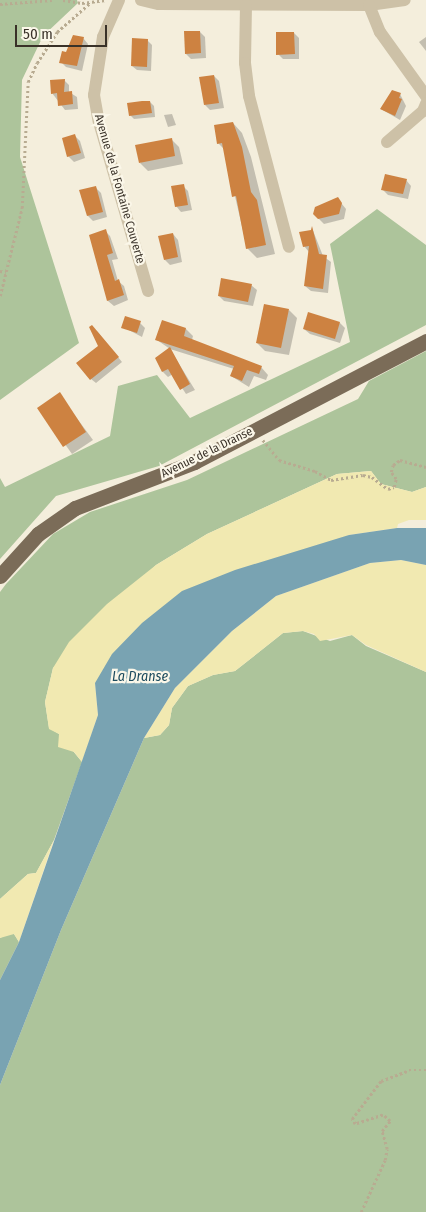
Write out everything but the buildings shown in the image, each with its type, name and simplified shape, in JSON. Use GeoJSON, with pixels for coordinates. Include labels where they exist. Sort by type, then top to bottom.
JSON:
{"type":"FeatureCollection","features":[{"type":"Feature","properties":{"kind":"main road","name":"Avenue de la Dranse"},"geometry":{"type":"LineString","coordinates":[[0,576],[32,539],[62,516],[89,502],[194,462],[426,341]]}},
{"type":"Feature","properties":{"kind":"street","name":"Avenue de la Fontaine Couverte"},"geometry":{"type":"LineString","coordinates":[[119,0],[103,37],[94,95],[99,122],[148,291]]}},
{"type":"Feature","properties":{"kind":"street"},"geometry":{"type":"LineString","coordinates":[[141,0],[158,4],[246,5],[369,5],[406,0]]}},
{"type":"Feature","properties":{"kind":"street"},"geometry":{"type":"LineString","coordinates":[[246,5],[245,64],[249,96],[289,247]]}},
{"type":"Feature","properties":{"kind":"street"},"geometry":{"type":"LineString","coordinates":[[369,5],[380,32],[426,96]]}},
{"type":"Feature","properties":{"kind":"street"},"geometry":{"type":"LineString","coordinates":[[387,142],[423,111],[426,104]]}},
{"type":"Feature","properties":{"kind":"path"},"geometry":{"type":"LineString","coordinates":[[0,4],[52,0]]}},
{"type":"Feature","properties":{"kind":"path"},"geometry":{"type":"LineString","coordinates":[[63,0],[90,3],[106,0]]}},
{"type":"Feature","properties":{"kind":"path"},"geometry":{"type":"LineString","coordinates":[[0,296],[22,208],[28,82],[37,63],[57,32],[90,3]]}},
{"type":"Feature","properties":{"kind":"path"},"geometry":{"type":"LineString","coordinates":[[0,271],[6,272]]}},
{"type":"Feature","properties":{"kind":"path"},"geometry":{"type":"LineString","coordinates":[[252,432],[269,446],[279,460],[315,471],[331,480],[363,475],[372,477],[388,489],[394,487],[396,479],[391,472],[393,466],[400,460],[426,467]]}},
{"type":"Feature","properties":{"kind":"path"},"geometry":{"type":"LineString","coordinates":[[361,1212],[385,1160],[387,1149],[382,1131],[390,1120],[382,1115],[355,1124],[352,1120],[381,1081],[410,1070],[426,1070]]}},
{"type":"Feature","properties":{"kind":"green space"},"geometry":{"type":"Polygon","coordinates":[[[0,0],[77,0],[78,3],[43,36],[22,80],[20,157],[79,343],[0,400],[0,0]]]}},
{"type":"Feature","properties":{"kind":"green space"},"geometry":{"type":"Polygon","coordinates":[[[377,209],[426,245],[426,325],[159,466],[56,496],[0,559],[0,478],[5,487],[110,436],[118,386],[157,375],[190,418],[350,342],[330,244],[377,209]]]}},
{"type":"Feature","properties":{"kind":"green space"},"geometry":{"type":"Polygon","coordinates":[[[426,351],[426,487],[412,492],[381,484],[371,471],[337,474],[207,534],[156,565],[53,668],[45,702],[49,728],[59,734],[82,762],[54,840],[36,873],[28,874],[0,899],[0,592],[6,584],[53,534],[90,512],[187,480],[358,399],[369,381],[426,351]]]}},
{"type":"Feature","properties":{"kind":"green space"},"geometry":{"type":"Polygon","coordinates":[[[303,631],[330,641],[352,635],[366,646],[426,672],[426,1212],[0,1212],[0,1085],[61,930],[144,738],[160,735],[169,725],[172,708],[188,686],[213,675],[235,671],[283,633],[303,631]]]}},
{"type":"Feature","properties":{"kind":"green space"},"geometry":{"type":"Polygon","coordinates":[[[8,934],[14,934],[19,942],[0,980],[0,938],[8,934]]]}},
{"type":"Feature","properties":{"kind":"sand"},"geometry":{"type":"Polygon","coordinates":[[[371,471],[381,484],[412,492],[426,487],[426,520],[409,520],[398,524],[397,528],[349,535],[95,683],[98,715],[82,762],[74,752],[58,747],[59,734],[49,729],[45,702],[53,668],[69,642],[107,604],[156,565],[207,534],[337,474],[371,471]]]}},
{"type":"Feature","properties":{"kind":"sand"},"geometry":{"type":"Polygon","coordinates":[[[401,560],[426,565],[426,672],[366,645],[352,635],[320,641],[314,634],[303,631],[283,633],[235,671],[213,675],[188,686],[172,708],[169,725],[160,735],[144,738],[175,688],[232,631],[276,596],[370,563],[401,560]]]}},
{"type":"Feature","properties":{"kind":"sand"},"geometry":{"type":"Polygon","coordinates":[[[54,840],[19,942],[14,934],[0,938],[0,899],[28,874],[36,873],[54,840]]]}},
{"type":"Feature","properties":{"kind":"water","name":"La Dranse"},"geometry":{"type":"Polygon","coordinates":[[[397,528],[426,528],[426,565],[401,560],[370,563],[276,596],[232,631],[175,688],[144,738],[61,930],[0,1085],[0,980],[19,942],[98,715],[95,683],[112,654],[142,623],[182,591],[235,570],[349,535],[397,528]]]}}]}
